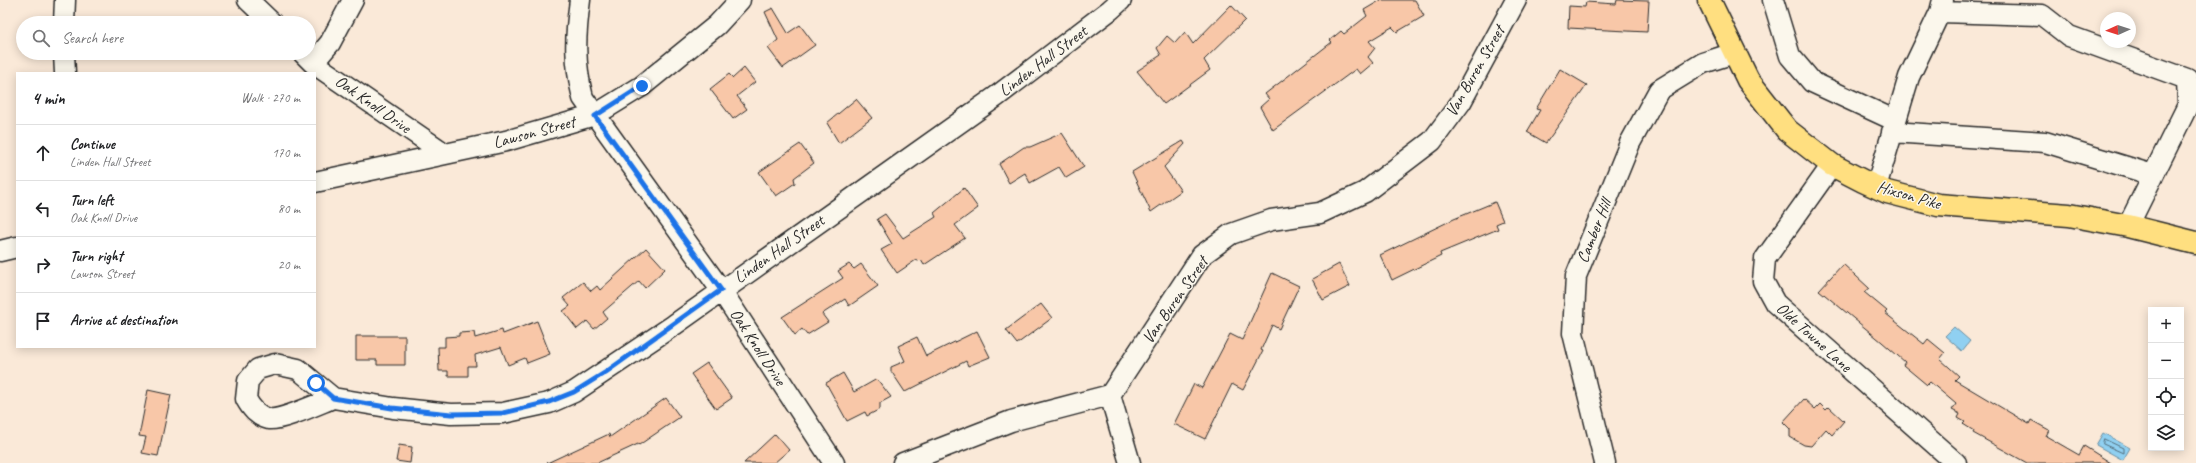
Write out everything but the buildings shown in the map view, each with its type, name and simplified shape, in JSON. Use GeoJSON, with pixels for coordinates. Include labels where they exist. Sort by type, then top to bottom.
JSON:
{"type":"FeatureCollection","features":[{"type":"Feature","properties":{"kind":"main road","name":"Hixson Pike"},"geometry":{"type":"LineString","coordinates":[[1709,0],[1748,80],[1787,130],[1832,165],[1876,187],[1887,192],[1938,205],[2069,215],[2128,226],[2196,242]]}},
{"type":"Feature","properties":{"kind":"street"},"geometry":{"type":"LineString","coordinates":[[64,16],[65,0]]}},
{"type":"Feature","properties":{"kind":"street"},"geometry":{"type":"LineString","coordinates":[[248,0],[265,16]]}},
{"type":"Feature","properties":{"kind":"street"},"geometry":{"type":"LineString","coordinates":[[316,53],[330,43],[353,0]]}},
{"type":"Feature","properties":{"kind":"street","name":"Oak Knoll Drive"},"geometry":{"type":"LineString","coordinates":[[580,0],[575,35],[575,60],[583,98],[721,290],[834,463]]}},
{"type":"Feature","properties":{"kind":"street","name":"Lawson Street"},"geometry":{"type":"LineString","coordinates":[[316,182],[444,153],[506,141],[595,116],[642,86],[717,25],[740,0]]}},
{"type":"Feature","properties":{"kind":"street","name":"Linden Hall Street"},"geometry":{"type":"LineString","coordinates":[[333,398],[392,408],[451,414],[503,413],[549,402],[574,392],[606,372],[997,96],[1121,0]]}},
{"type":"Feature","properties":{"kind":"street","name":"Van Buren Street"},"geometry":{"type":"LineString","coordinates":[[1110,395],[1202,255],[1231,234],[1272,220],[1320,213],[1365,192],[1432,141],[1461,102],[1516,0]]}},
{"type":"Feature","properties":{"kind":"street"},"geometry":{"type":"LineString","coordinates":[[1773,0],[1790,56],[1812,82],[1894,126],[2045,142],[2153,175]]}},
{"type":"Feature","properties":{"kind":"street"},"geometry":{"type":"LineString","coordinates":[[1876,187],[1909,77],[1942,6],[2042,15],[2069,36],[2187,79],[2188,105],[2128,226]]}},
{"type":"Feature","properties":{"kind":"street","name":"Camber Hill"},"geometry":{"type":"LineString","coordinates":[[1605,463],[1573,333],[1576,276],[1630,143],[1659,90],[1703,63],[1734,53]]}},
{"type":"Feature","properties":{"kind":"street"},"geometry":{"type":"LineString","coordinates":[[64,60],[65,72]]}},
{"type":"Feature","properties":{"kind":"street","name":"Oak Knoll Drive"},"geometry":{"type":"LineString","coordinates":[[311,60],[444,153]]}},
{"type":"Feature","properties":{"kind":"street","name":"Olde Towne Lane"},"geometry":{"type":"LineString","coordinates":[[1832,165],[1765,258],[1763,281],[1775,303],[1956,463]]}},
{"type":"Feature","properties":{"kind":"street"},"geometry":{"type":"LineString","coordinates":[[0,251],[16,247]]}},
{"type":"Feature","properties":{"kind":"street"},"geometry":{"type":"LineString","coordinates":[[903,463],[1011,421],[1110,395],[1130,463]]}},
{"type":"Feature","properties":{"kind":"water"},"geometry":{"type":"Polygon","coordinates":[[[1954,327],[1970,341],[1962,351],[1945,336],[1954,327]]]}},
{"type":"Feature","properties":{"kind":"water"},"geometry":{"type":"Polygon","coordinates":[[[2103,433],[2130,448],[2123,460],[2096,445],[2103,433]]]}},
{"type":"Feature","properties":{"kind":"route"},"geometry":{"type":"LineString","coordinates":[[316,383],[333,398],[392,408],[451,414],[503,413],[549,402],[574,392],[674,325],[721,290],[595,116],[642,86]]}}]}
